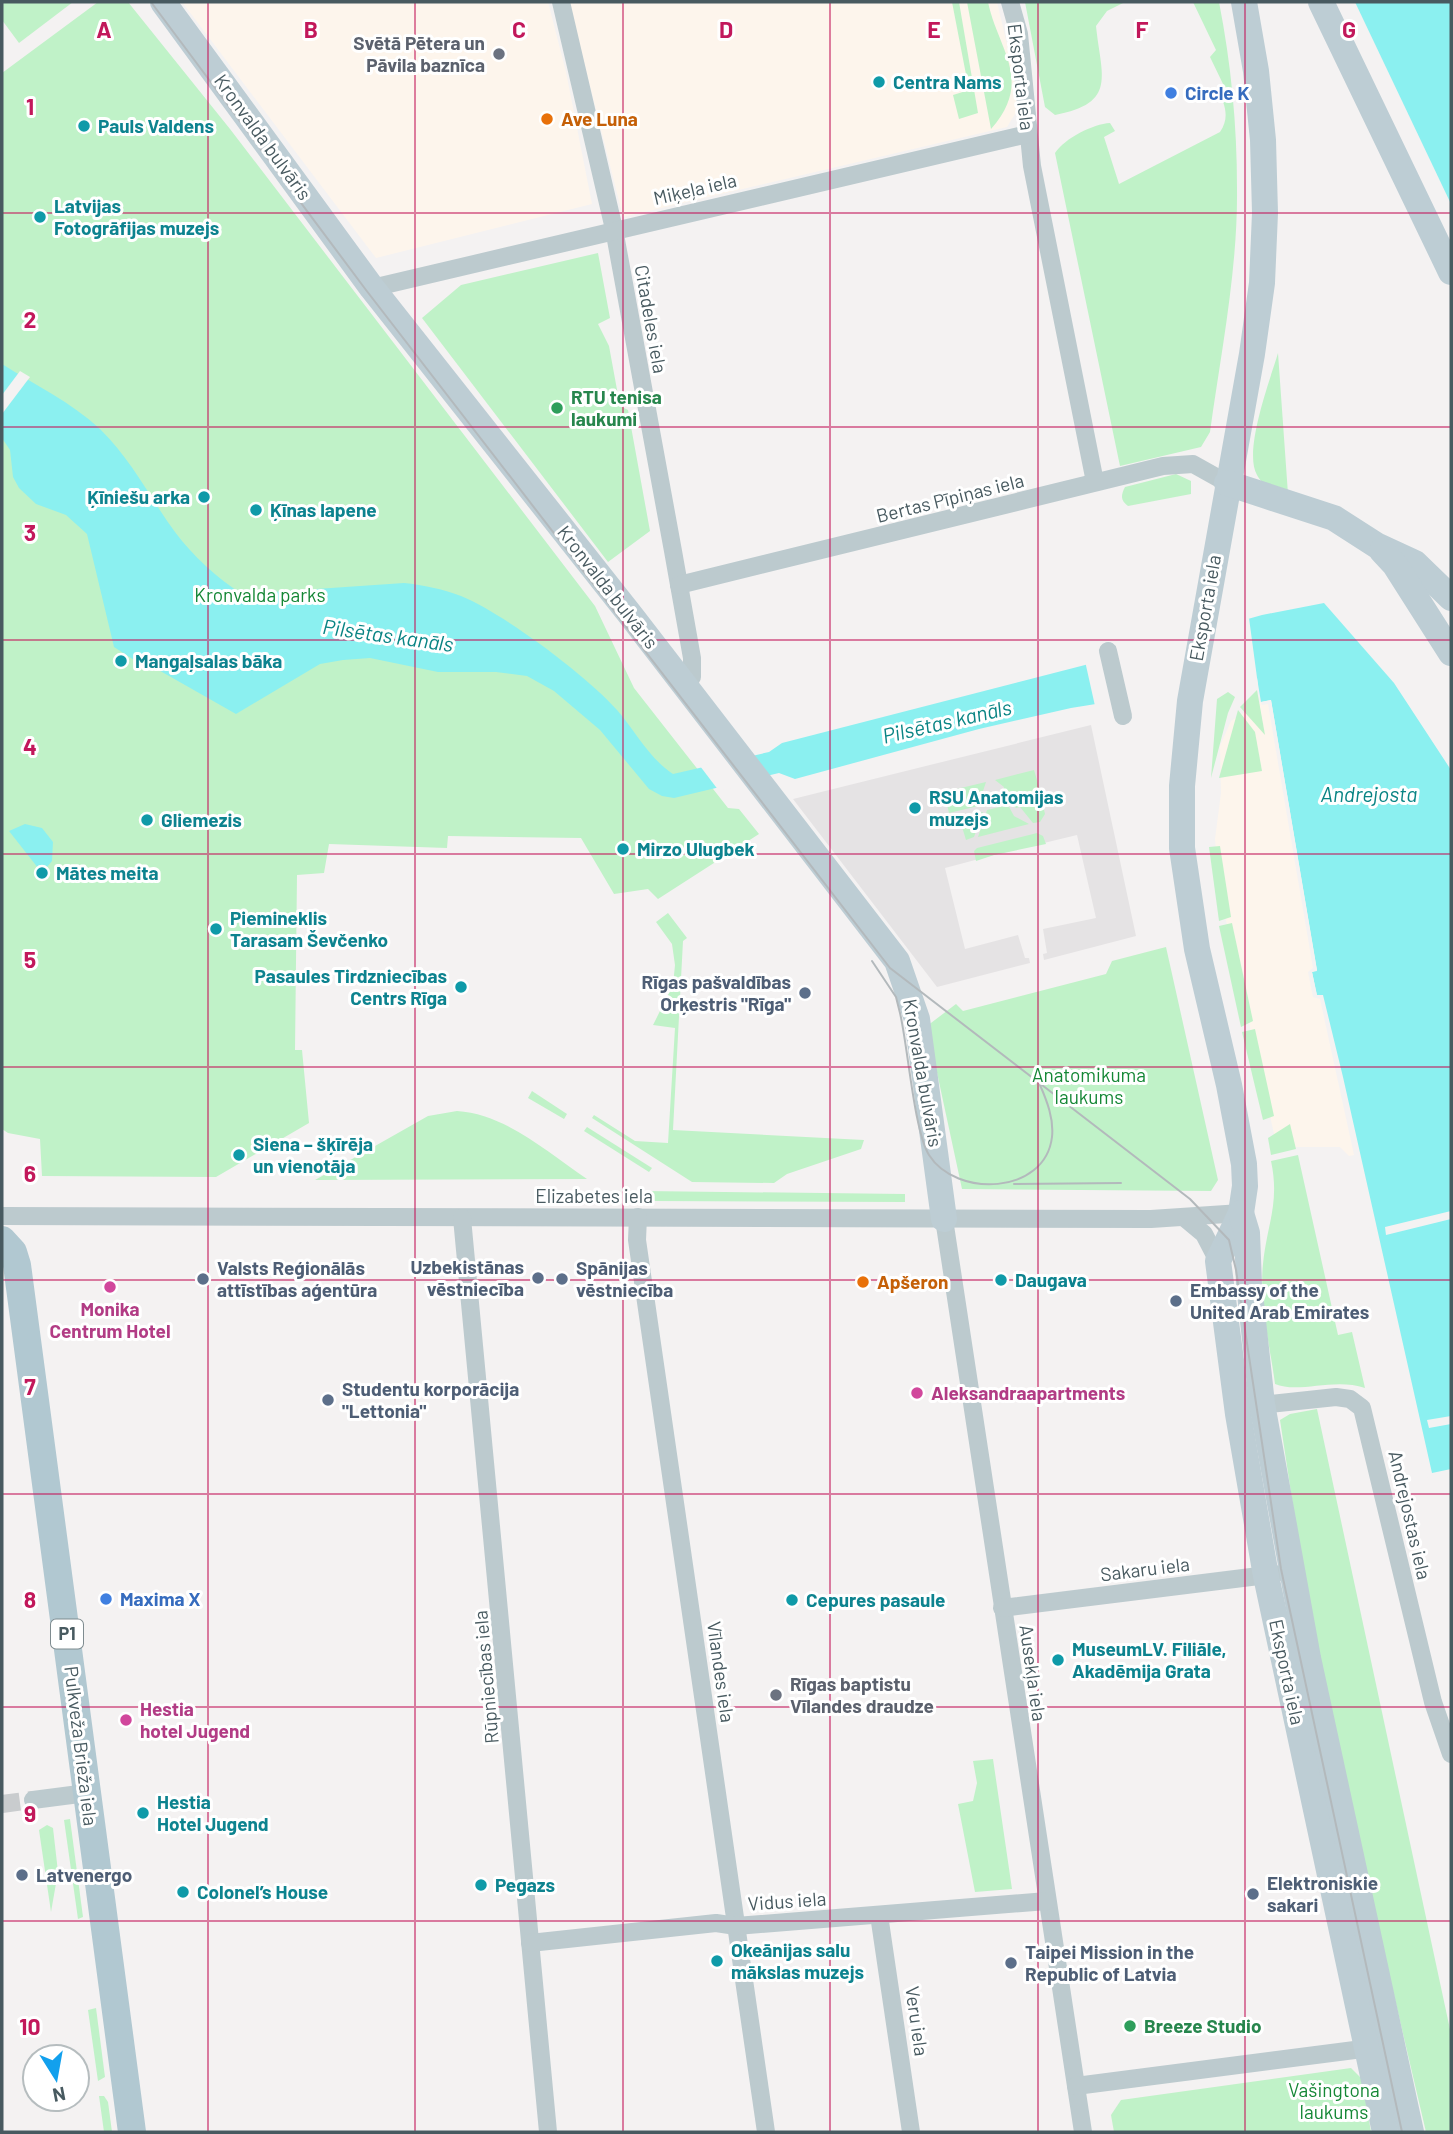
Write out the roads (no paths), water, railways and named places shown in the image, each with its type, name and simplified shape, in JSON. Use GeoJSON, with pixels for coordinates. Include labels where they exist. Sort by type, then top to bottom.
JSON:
{"type":"FeatureCollection","features":[{"type":"Feature","properties":{"kind":"main road","name":"Kronvalda bulvāris"},"geometry":{"type":"LineString","coordinates":[[163,2],[372,288],[685,685],[897,961],[917,1018],[944,1219]]}},
{"type":"Feature","properties":{"kind":"main road","name":"Eksporta iela"},"geometry":{"type":"LineString","coordinates":[[1244,2],[1256,71],[1265,213],[1262,283],[1252,354],[1190,701],[1182,786],[1182,848],[1197,949],[1242,1154],[1245,1186],[1241,1213],[1218,1261],[1250,1406],[1292,1571],[1379,2046],[1385,2132]]}},
{"type":"Feature","properties":{"kind":"main road"},"geometry":{"type":"LineString","coordinates":[[1321,2],[1451,272]]}},
{"type":"Feature","properties":{"kind":"main road"},"geometry":{"type":"LineString","coordinates":[[1227,483],[1334,518],[1376,545],[1415,563],[1451,598]]}},
{"type":"Feature","properties":{"kind":"main road"},"geometry":{"type":"LineString","coordinates":[[1376,545],[1395,565],[1451,653]]}},
{"type":"Feature","properties":{"kind":"main road","name":"Eksporta iela"},"geometry":{"type":"LineString","coordinates":[[1241,1213],[1247,1233],[1250,1406],[1266,1576],[1379,2046],[1411,2132]]}},
{"type":"Feature","properties":{"kind":"main road","name":"Pulkveža Brieža iela"},"geometry":{"type":"LineString","coordinates":[[2,1240],[13,1252],[17,1265],[132,2132]]}},
{"type":"Feature","properties":{"kind":"street","name":"Citadeles iela"},"geometry":{"type":"LineString","coordinates":[[561,2],[614,229],[679,585],[693,667],[692,677],[685,685]]}},
{"type":"Feature","properties":{"kind":"street","name":"Eksporta iela"},"geometry":{"type":"LineString","coordinates":[[1010,2],[1019,34],[1028,134],[1095,482]]}},
{"type":"Feature","properties":{"kind":"street","name":"Miķeļa iela"},"geometry":{"type":"LineString","coordinates":[[372,288],[614,229],[1028,134]]}},
{"type":"Feature","properties":{"kind":"street","name":"Bertas Pīpiņas iela"},"geometry":{"type":"LineString","coordinates":[[679,585],[1163,466],[1193,464],[1227,483]]}},
{"type":"Feature","properties":{"kind":"street"},"geometry":{"type":"LineString","coordinates":[[1108,652],[1123,716]]}},
{"type":"Feature","properties":{"kind":"street","name":"Elizabetes iela"},"geometry":{"type":"LineString","coordinates":[[2,1216],[1186,1219],[1241,1213]]}},
{"type":"Feature","properties":{"kind":"street","name":"Rūpniecības iela"},"geometry":{"type":"LineString","coordinates":[[462,1217],[548,2132]]}},
{"type":"Feature","properties":{"kind":"street","name":"Vīlandes iela"},"geometry":{"type":"LineString","coordinates":[[638,1217],[637,1240],[766,2132]]}},
{"type":"Feature","properties":{"kind":"street","name":"Ausekļa iela"},"geometry":{"type":"LineString","coordinates":[[944,1219],[1083,2132]]}},
{"type":"Feature","properties":{"kind":"street"},"geometry":{"type":"LineString","coordinates":[[1186,1219],[1204,1234],[1218,1261]]}},
{"type":"Feature","properties":{"kind":"street","name":"Andrejostas iela"},"geometry":{"type":"LineString","coordinates":[[1250,1406],[1336,1397],[1350,1399],[1362,1408],[1433,1702],[1451,1754]]}},
{"type":"Feature","properties":{"kind":"street","name":"Sakaru iela"},"geometry":{"type":"LineString","coordinates":[[1002,1608],[1292,1571]]}},
{"type":"Feature","properties":{"kind":"street"},"geometry":{"type":"LineString","coordinates":[[33,1800],[88,1793]]}},
{"type":"Feature","properties":{"kind":"street","name":"Vidus iela"},"geometry":{"type":"LineString","coordinates":[[530,1943],[716,1923],[736,1926],[1047,1901]]}},
{"type":"Feature","properties":{"kind":"street","name":"Veru iela"},"geometry":{"type":"LineString","coordinates":[[879,1915],[911,2132]]}},
{"type":"Feature","properties":{"kind":"street"},"geometry":{"type":"LineString","coordinates":[[1076,2086],[1379,2046]]}},
{"type":"Feature","properties":{"kind":"water"},"geometry":{"type":"Polygon","coordinates":[[[1355,2],[1451,2],[1451,204],[1364,21],[1355,2]]]}},
{"type":"Feature","properties":{"kind":"water"},"geometry":{"type":"Polygon","coordinates":[[[2,364],[65,402],[100,429],[131,466],[182,541],[206,566],[242,594],[404,583],[461,596],[499,616],[586,680],[617,710],[657,760],[673,774],[769,752],[782,743],[1085,665],[1262,615],[1324,603],[1394,683],[1451,770],[1451,1529],[1445,1497],[1426,1470],[1322,995],[1317,996],[1312,972],[1317,970],[1271,700],[1261,702],[1257,678],[1071,708],[979,729],[795,779],[779,773],[674,798],[662,796],[649,789],[600,730],[554,691],[527,676],[496,672],[438,672],[370,658],[343,660],[320,664],[236,714],[155,668],[151,671],[114,647],[87,534],[66,515],[36,504],[19,488],[13,477],[10,450],[2,438],[2,364]]]}},
{"type":"Feature","properties":{"kind":"water"},"geometry":{"type":"Polygon","coordinates":[[[25,824],[42,828],[53,842],[52,861],[42,873],[9,831],[25,824]]]}},
{"type":"Feature","properties":{"kind":"tunnel"},"geometry":{"type":"LineString","coordinates":[[2,1804],[33,1800]]}},
{"type":"Feature","properties":{"kind":"tram line"},"geometry":{"type":"LineString","coordinates":[[151,2],[366,290],[890,968],[1190,1199],[1229,1240],[1236,1270],[1281,1569],[1402,2132]]}},
{"type":"Feature","properties":{"kind":"tram line"},"geometry":{"type":"LineString","coordinates":[[872,961],[896,997],[919,1127],[929,1155],[942,1169],[959,1178],[998,1184],[1017,1180],[1034,1170],[1046,1156],[1052,1137],[1051,1117],[1040,1085]]}},
{"type":"Feature","properties":{"kind":"tram line"},"geometry":{"type":"LineString","coordinates":[[1014,1184],[1121,1183]]}},
{"type":"Feature","properties":{"kind":"place","name":"Svētā Pētera un Pāvila baznīca"},"geometry":{"type":"Point","coordinates":[499,54]}},
{"type":"Feature","properties":{"kind":"place","name":"Centra Nams"},"geometry":{"type":"Point","coordinates":[879,82]}},
{"type":"Feature","properties":{"kind":"place","name":"Circle K"},"geometry":{"type":"Point","coordinates":[1171,93]}},
{"type":"Feature","properties":{"kind":"place","name":"Ave Luna"},"geometry":{"type":"Point","coordinates":[547,119]}},
{"type":"Feature","properties":{"kind":"place","name":"Pauls Valdens"},"geometry":{"type":"Point","coordinates":[84,126]}},
{"type":"Feature","properties":{"kind":"place","name":"Latvijas Fotogrāfijas muzejs"},"geometry":{"type":"Point","coordinates":[40,217]}},
{"type":"Feature","properties":{"kind":"place","name":"RTU tenisa laukumi"},"geometry":{"type":"Point","coordinates":[557,408]}},
{"type":"Feature","properties":{"kind":"place","name":"Ķīniešu arka"},"geometry":{"type":"Point","coordinates":[204,497]}},
{"type":"Feature","properties":{"kind":"place","name":"Ķīnas lapene"},"geometry":{"type":"Point","coordinates":[256,510]}},
{"type":"Feature","properties":{"kind":"place","name":"Mangaļsalas bāka"},"geometry":{"type":"Point","coordinates":[121,661]}},
{"type":"Feature","properties":{"kind":"place","name":"RSU Anatomijas muzejs"},"geometry":{"type":"Point","coordinates":[915,808]}},
{"type":"Feature","properties":{"kind":"place","name":"Gliemezis"},"geometry":{"type":"Point","coordinates":[147,820]}},
{"type":"Feature","properties":{"kind":"place","name":"Mirzo Ulugbek"},"geometry":{"type":"Point","coordinates":[623,849]}},
{"type":"Feature","properties":{"kind":"place","name":"Mātes meita"},"geometry":{"type":"Point","coordinates":[42,873]}},
{"type":"Feature","properties":{"kind":"place","name":"Piemineklis Tarasam Ševčenko"},"geometry":{"type":"Point","coordinates":[216,929]}},
{"type":"Feature","properties":{"kind":"place","name":"Pasaules Tirdzniecības Centrs Rīga"},"geometry":{"type":"Point","coordinates":[461,987]}},
{"type":"Feature","properties":{"kind":"place","name":"Rīgas pašvaldības Orķestris \"Rīga\""},"geometry":{"type":"Point","coordinates":[805,993]}},
{"type":"Feature","properties":{"kind":"place","name":"Siena – šķīrēja un vienotāja"},"geometry":{"type":"Point","coordinates":[239,1155]}},
{"type":"Feature","properties":{"kind":"place","name":"Uzbekistānas vēstniecība"},"geometry":{"type":"Point","coordinates":[538,1278]}},
{"type":"Feature","properties":{"kind":"place","name":"Valsts Reģionālās attīstības aģentūra"},"geometry":{"type":"Point","coordinates":[203,1279]}},
{"type":"Feature","properties":{"kind":"place","name":"Spānijas vēstniecība"},"geometry":{"type":"Point","coordinates":[562,1279]}},
{"type":"Feature","properties":{"kind":"place","name":"Daugava"},"geometry":{"type":"Point","coordinates":[1001,1280]}},
{"type":"Feature","properties":{"kind":"place","name":"Apšeron"},"geometry":{"type":"Point","coordinates":[863,1282]}},
{"type":"Feature","properties":{"kind":"place","name":"Monika Centrum Hotel"},"geometry":{"type":"Point","coordinates":[110,1287]}},
{"type":"Feature","properties":{"kind":"place","name":"Embassy of the United Arab Emirates"},"geometry":{"type":"Point","coordinates":[1176,1301]}},
{"type":"Feature","properties":{"kind":"place","name":"Aleksandraapartments"},"geometry":{"type":"Point","coordinates":[917,1393]}},
{"type":"Feature","properties":{"kind":"place","name":"Studentu korporācija \"Lettonia\""},"geometry":{"type":"Point","coordinates":[328,1400]}},
{"type":"Feature","properties":{"kind":"place","name":"Maxima X"},"geometry":{"type":"Point","coordinates":[106,1599]}},
{"type":"Feature","properties":{"kind":"place","name":"Cepures pasaule"},"geometry":{"type":"Point","coordinates":[792,1600]}},
{"type":"Feature","properties":{"kind":"place","name":"MuseumLV. Filiāle, Akadēmija Grata"},"geometry":{"type":"Point","coordinates":[1058,1660]}},
{"type":"Feature","properties":{"kind":"place","name":"Rīgas baptistu Vīlandes draudze"},"geometry":{"type":"Point","coordinates":[776,1695]}},
{"type":"Feature","properties":{"kind":"place","name":"Hestia hotel Jugend"},"geometry":{"type":"Point","coordinates":[126,1720]}},
{"type":"Feature","properties":{"kind":"place","name":"Hestia Hotel Jugend"},"geometry":{"type":"Point","coordinates":[143,1813]}},
{"type":"Feature","properties":{"kind":"place","name":"Latvenergo"},"geometry":{"type":"Point","coordinates":[22,1875]}},
{"type":"Feature","properties":{"kind":"place","name":"Pegazs"},"geometry":{"type":"Point","coordinates":[481,1885]}},
{"type":"Feature","properties":{"kind":"place","name":"Colonel’s House"},"geometry":{"type":"Point","coordinates":[183,1892]}},
{"type":"Feature","properties":{"kind":"place","name":"Elektroniskie sakari"},"geometry":{"type":"Point","coordinates":[1253,1894]}},
{"type":"Feature","properties":{"kind":"place","name":"Okeānijas salu mākslas muzejs"},"geometry":{"type":"Point","coordinates":[717,1961]}},
{"type":"Feature","properties":{"kind":"place","name":"Taipei Mission in the Republic of Latvia"},"geometry":{"type":"Point","coordinates":[1011,1963]}},
{"type":"Feature","properties":{"kind":"place","name":"Breeze Studio"},"geometry":{"type":"Point","coordinates":[1130,2026]}},
{"type":"Feature","properties":{"kind":"park label","name":"Kronvalda parks"},"geometry":{"type":"Point","coordinates":[260,595]}},
{"type":"Feature","properties":{"kind":"park label","name":"Anatomikuma laukums"},"geometry":{"type":"Point","coordinates":[1089,1086]}},
{"type":"Feature","properties":{"kind":"park label","name":"Vašingtona laukums"},"geometry":{"type":"Point","coordinates":[1334,2101]}},
{"type":"Feature","properties":{"kind":"water label","name":"Pilsētas kanāls"},"geometry":{"type":"Point","coordinates":[388,636]}},
{"type":"Feature","properties":{"kind":"water label","name":"Pilsētas kanāls"},"geometry":{"type":"Point","coordinates":[947,722]}},
{"type":"Feature","properties":{"kind":"water label","name":"Andrejosta"},"geometry":{"type":"Point","coordinates":[1369,795]}}]}
